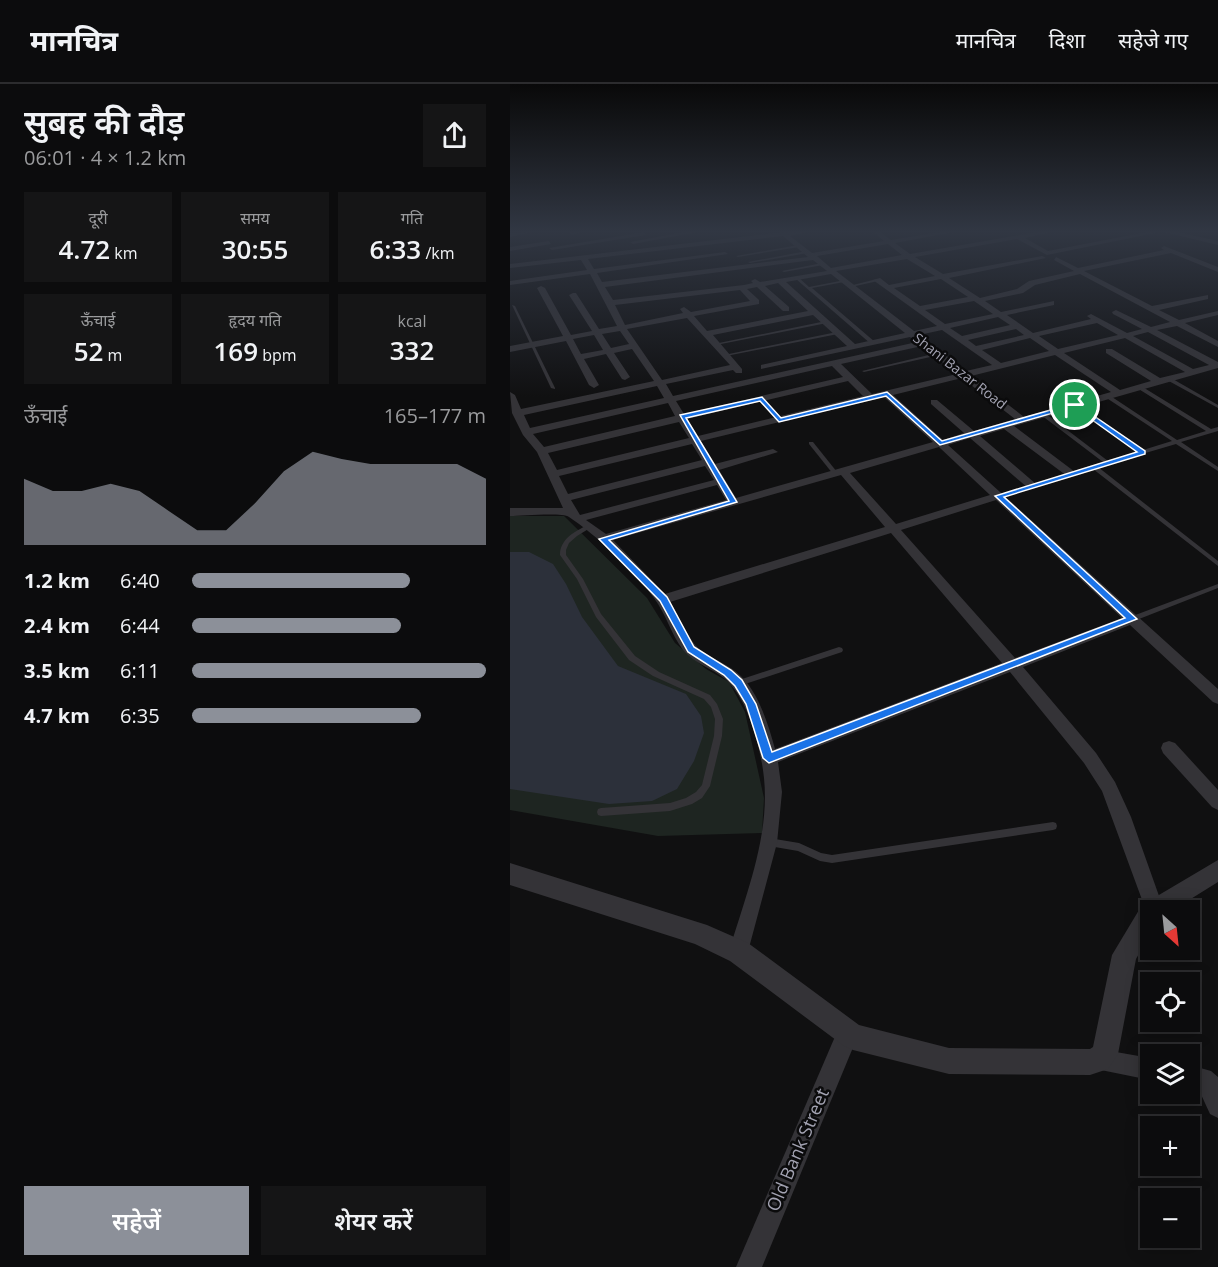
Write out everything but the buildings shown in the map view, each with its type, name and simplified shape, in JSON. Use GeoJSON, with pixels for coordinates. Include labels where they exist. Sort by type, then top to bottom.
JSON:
{"type":"FeatureCollection","features":[{"type":"Feature","properties":{"kind":"street"},"geometry":{"type":"LineString","coordinates":[[601,287],[624,331],[660,382],[734,502]]}},
{"type":"Feature","properties":{"kind":"street"},"geometry":{"type":"LineString","coordinates":[[608,299],[674,287]]}},
{"type":"Feature","properties":{"kind":"street"},"geometry":{"type":"LineString","coordinates":[[608,299],[674,296],[739,287]]}},
{"type":"Feature","properties":{"kind":"street"},"geometry":{"type":"LineString","coordinates":[[510,349],[597,333],[624,331],[688,315],[756,302],[741,287]]}},
{"type":"Feature","properties":{"kind":"street"},"geometry":{"type":"LineString","coordinates":[[761,287],[786,309]]}},
{"type":"Feature","properties":{"kind":"street"},"geometry":{"type":"LineString","coordinates":[[787,287],[853,347]]}},
{"type":"Feature","properties":{"kind":"street","name":"Shani Bazar Road"},"geometry":{"type":"LineString","coordinates":[[852,287],[1022,420]]}},
{"type":"Feature","properties":{"kind":"street"},"geometry":{"type":"LineString","coordinates":[[888,287],[999,366]]}},
{"type":"Feature","properties":{"kind":"street"},"geometry":{"type":"LineString","coordinates":[[961,287],[1057,352],[1113,394]]}},
{"type":"Feature","properties":{"kind":"street"},"geometry":{"type":"LineString","coordinates":[[918,309],[1020,291],[1026,287]]}},
{"type":"Feature","properties":{"kind":"street"},"geometry":{"type":"LineString","coordinates":[[1110,287],[1218,344]]}},
{"type":"Feature","properties":{"kind":"street"},"geometry":{"type":"LineString","coordinates":[[531,290],[541,288],[594,385]]}},
{"type":"Feature","properties":{"kind":"street"},"geometry":{"type":"LineString","coordinates":[[668,288],[702,333],[708,334],[815,312]]}},
{"type":"Feature","properties":{"kind":"street"},"geometry":{"type":"LineString","coordinates":[[953,292],[964,290]]}},
{"type":"Feature","properties":{"kind":"street"},"geometry":{"type":"LineString","coordinates":[[573,295],[625,377]]}},
{"type":"Feature","properties":{"kind":"street"},"geometry":{"type":"LineString","coordinates":[[1151,309],[1205,297]]}},
{"type":"Feature","properties":{"kind":"street"},"geometry":{"type":"LineString","coordinates":[[908,301],[919,299]]}},
{"type":"Feature","properties":{"kind":"street"},"geometry":{"type":"LineString","coordinates":[[764,367],[1050,303]]}},
{"type":"Feature","properties":{"kind":"street"},"geometry":{"type":"LineString","coordinates":[[688,315],[762,310]]}},
{"type":"Feature","properties":{"kind":"street"},"geometry":{"type":"LineString","coordinates":[[1116,312],[1218,365]]}},
{"type":"Feature","properties":{"kind":"street"},"geometry":{"type":"LineString","coordinates":[[542,451],[682,417],[871,398],[1218,313]]}},
{"type":"Feature","properties":{"kind":"street"},"geometry":{"type":"LineString","coordinates":[[974,349],[1094,318],[1192,372]]}},
{"type":"Feature","properties":{"kind":"street"},"geometry":{"type":"LineString","coordinates":[[961,339],[1018,326]]}},
{"type":"Feature","properties":{"kind":"street"},"geometry":{"type":"LineString","coordinates":[[708,334],[770,409]]}},
{"type":"Feature","properties":{"kind":"street"},"geometry":{"type":"LineString","coordinates":[[527,432],[924,343]]}},
{"type":"Feature","properties":{"kind":"street"},"geometry":{"type":"LineString","coordinates":[[988,358],[1045,344]]}},
{"type":"Feature","properties":{"kind":"street"},"geometry":{"type":"LineString","coordinates":[[579,357],[634,346]]}},
{"type":"Feature","properties":{"kind":"street"},"geometry":{"type":"LineString","coordinates":[[1109,351],[1164,380]]}},
{"type":"Feature","properties":{"kind":"street"},"geometry":{"type":"LineString","coordinates":[[834,363],[871,398]]}},
{"type":"Feature","properties":{"kind":"street"},"geometry":{"type":"LineString","coordinates":[[603,539],[1218,365]]}},
{"type":"Feature","properties":{"kind":"street"},"geometry":{"type":"LineString","coordinates":[[516,416],[735,366]]}},
{"type":"Feature","properties":{"kind":"street"},"geometry":{"type":"LineString","coordinates":[[554,474],[696,440],[849,378]]}},
{"type":"Feature","properties":{"kind":"street"},"geometry":{"type":"LineString","coordinates":[[510,394],[516,416],[542,451],[563,499],[574,516],[603,539],[664,599],[691,650],[727,672],[739,683],[751,704],[769,758],[774,805],[763,866],[739,952]]}},
{"type":"Feature","properties":{"kind":"street"},"geometry":{"type":"LineString","coordinates":[[887,394],[1218,698]]}},
{"type":"Feature","properties":{"kind":"street"},"geometry":{"type":"LineString","coordinates":[[934,402],[1032,486]]}},
{"type":"Feature","properties":{"kind":"street"},"geometry":{"type":"LineString","coordinates":[[1006,424],[1071,474]]}},
{"type":"Feature","properties":{"kind":"street"},"geometry":{"type":"LineString","coordinates":[[563,499],[773,452]]}},
{"type":"Feature","properties":{"kind":"street"},"geometry":{"type":"LineString","coordinates":[[839,472],[1013,664],[1090,758],[1109,787],[1149,900]]}},
{"type":"Feature","properties":{"kind":"street"},"geometry":{"type":"LineString","coordinates":[[510,512],[574,516],[720,481]]}},
{"type":"Feature","properties":{"kind":"street"},"geometry":{"type":"LineString","coordinates":[[664,599],[998,496]]}},
{"type":"Feature","properties":{"kind":"street"},"geometry":{"type":"LineString","coordinates":[[769,758],[1132,619]]}},
{"type":"Feature","properties":{"kind":"street"},"geometry":{"type":"LineString","coordinates":[[1168,748],[1218,802]]}},
{"type":"Feature","properties":{"kind":"street"},"geometry":{"type":"LineString","coordinates":[[1170,900],[1218,870]]}},
{"type":"Feature","properties":{"kind":"street"},"geometry":{"type":"LineString","coordinates":[[510,874],[665,921],[699,933],[739,952],[853,1037],[949,1061],[1090,1062],[1099,1060],[1140,1067]]}},
{"type":"Feature","properties":{"kind":"street"},"geometry":{"type":"LineString","coordinates":[[1099,1060],[1105,1054],[1124,955],[1140,931]]}},
{"type":"Feature","properties":{"kind":"street","name":"Old Bank Street"},"geometry":{"type":"LineString","coordinates":[[749,1267],[848,1034]]}},
{"type":"Feature","properties":{"kind":"street"},"geometry":{"type":"LineString","coordinates":[[1200,1078],[1209,1083],[1218,1106]]}},
{"type":"Feature","properties":{"kind":"lane"},"geometry":{"type":"LineString","coordinates":[[808,288],[873,343]]}},
{"type":"Feature","properties":{"kind":"lane"},"geometry":{"type":"LineString","coordinates":[[513,306],[553,388]]}},
{"type":"Feature","properties":{"kind":"lane"},"geometry":{"type":"LineString","coordinates":[[717,344],[826,322]]}},
{"type":"Feature","properties":{"kind":"lane"},"geometry":{"type":"LineString","coordinates":[[726,356],[837,333]]}},
{"type":"Feature","properties":{"kind":"lane"},"geometry":{"type":"LineString","coordinates":[[864,371],[937,354]]}},
{"type":"Feature","properties":{"kind":"lane"},"geometry":{"type":"LineString","coordinates":[[1164,380],[1218,407]]}},
{"type":"Feature","properties":{"kind":"lane"},"geometry":{"type":"LineString","coordinates":[[1138,387],[1210,431]]}},
{"type":"Feature","properties":{"kind":"lane"},"geometry":{"type":"LineString","coordinates":[[1113,394],[1176,442],[1218,469]]}},
{"type":"Feature","properties":{"kind":"lane"},"geometry":{"type":"LineString","coordinates":[[1075,405],[1142,452]]}},
{"type":"Feature","properties":{"kind":"lane"},"geometry":{"type":"LineString","coordinates":[[1043,414],[1108,463]]}},
{"type":"Feature","properties":{"kind":"lane"},"geometry":{"type":"LineString","coordinates":[[998,496],[1218,429]]}},
{"type":"Feature","properties":{"kind":"lane"},"geometry":{"type":"LineString","coordinates":[[811,443],[839,472]]}},
{"type":"Feature","properties":{"kind":"lane"},"geometry":{"type":"LineString","coordinates":[[1094,467],[1218,564]]}},
{"type":"Feature","properties":{"kind":"lane"},"geometry":{"type":"LineString","coordinates":[[588,527],[568,540],[562,550],[598,615],[632,658],[649,670],[707,697],[714,706],[719,719],[718,736],[706,786],[699,795],[670,807],[601,812]]}},
{"type":"Feature","properties":{"kind":"lane"},"geometry":{"type":"LineString","coordinates":[[1132,619],[1218,586]]}},
{"type":"Feature","properties":{"kind":"lane"},"geometry":{"type":"LineString","coordinates":[[739,683],[839,650]]}},
{"type":"Feature","properties":{"kind":"lane"},"geometry":{"type":"LineString","coordinates":[[767,842],[799,847],[820,857],[832,859],[1053,826]]}},
{"type":"Feature","properties":{"kind":"shaded area"},"geometry":{"type":"Polygon","coordinates":[[[510,516],[564,516],[647,598],[675,643],[706,669],[729,682],[745,712],[764,798],[762,833],[658,836],[510,810],[510,516]]]}},
{"type":"Feature","properties":{"kind":"shaded area"},"geometry":{"type":"Polygon","coordinates":[[[510,552],[529,552],[553,564],[566,584],[582,617],[618,666],[686,694],[701,716],[704,733],[694,761],[677,789],[652,801],[609,804],[510,789],[510,552]]]}},
{"type":"Feature","properties":{"kind":"route"},"geometry":{"type":"LineString","coordinates":[[887,394],[940,443],[1075,405],[1142,452],[998,496],[1132,619],[769,758],[751,704],[739,683],[727,672],[691,650],[664,599],[603,539],[734,502],[682,417],[762,399],[779,420],[887,394]]}}]}
